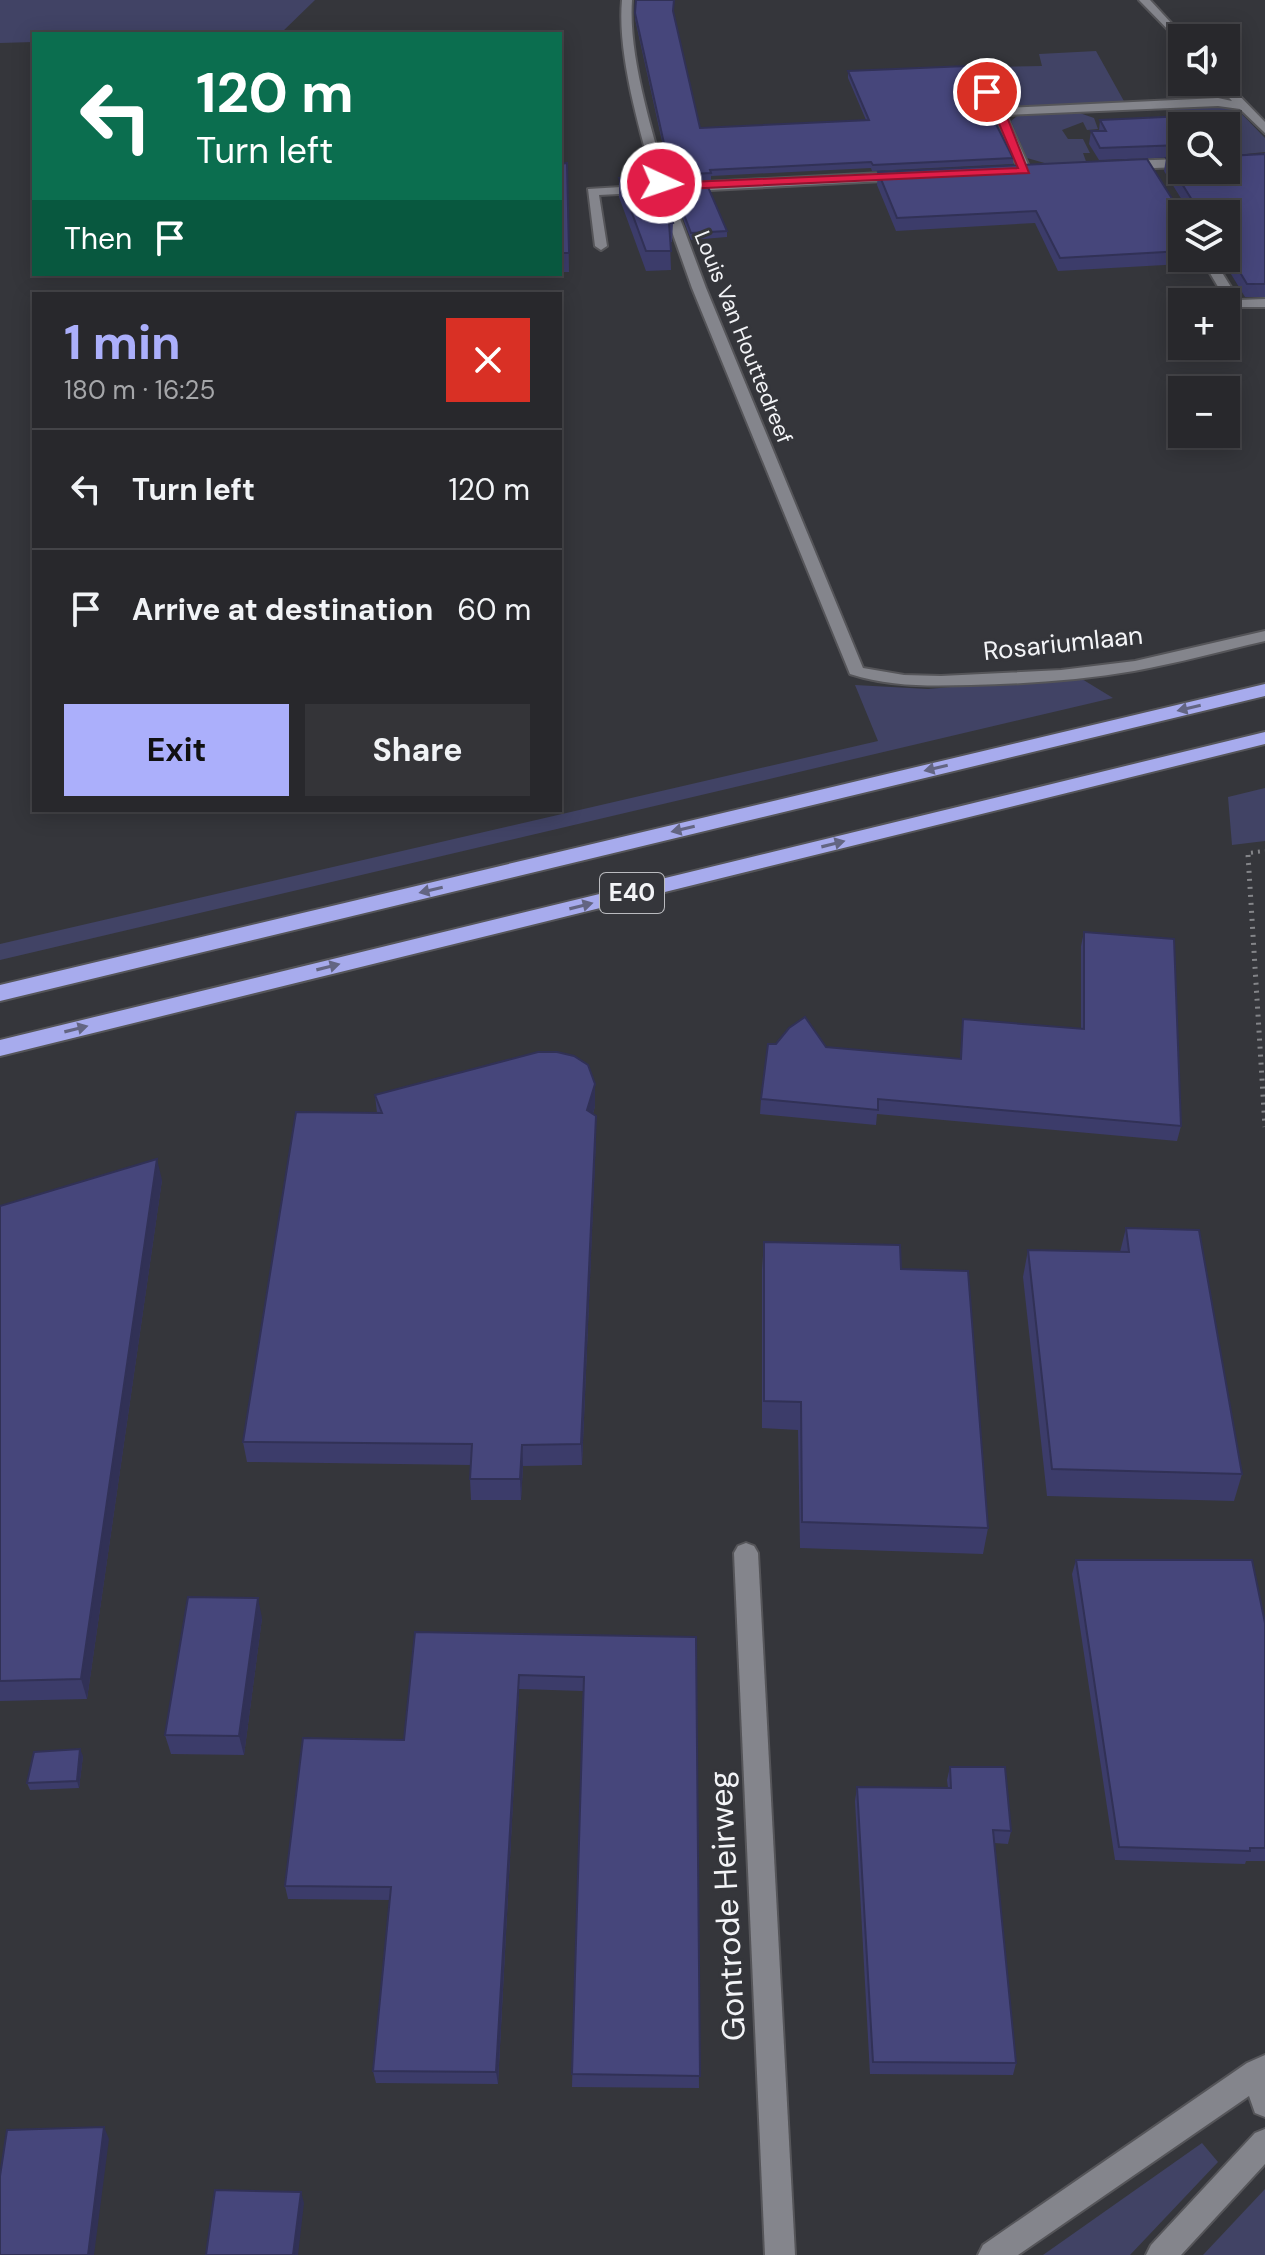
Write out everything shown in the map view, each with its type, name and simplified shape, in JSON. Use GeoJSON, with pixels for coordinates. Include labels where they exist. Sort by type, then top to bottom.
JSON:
{"type":"FeatureCollection","features":[{"type":"Feature","properties":{"kind":"highway","name":"E40"},"geometry":{"type":"LineString","coordinates":[[0,993],[1265,690]]}},
{"type":"Feature","properties":{"kind":"highway","name":"E40"},"geometry":{"type":"LineString","coordinates":[[0,1048],[1265,738]]}},
{"type":"Feature","properties":{"kind":"street","name":"Louis Van Houttedreef"},"geometry":{"type":"LineString","coordinates":[[627,0],[625,24],[647,134],[662,187],[699,288],[856,671],[865,676]]}},
{"type":"Feature","properties":{"kind":"street"},"geometry":{"type":"LineString","coordinates":[[1144,0],[1168,26]]}},
{"type":"Feature","properties":{"kind":"street"},"geometry":{"type":"LineString","coordinates":[[975,73],[999,112],[1018,171],[1041,170]]}},
{"type":"Feature","properties":{"kind":"street"},"geometry":{"type":"LineString","coordinates":[[1232,96],[1265,129]]}},
{"type":"Feature","properties":{"kind":"street"},"geometry":{"type":"LineString","coordinates":[[999,112],[1218,102],[1241,106]]}},
{"type":"Feature","properties":{"kind":"street"},"geometry":{"type":"LineString","coordinates":[[1119,166],[1168,163]]}},
{"type":"Feature","properties":{"kind":"street"},"geometry":{"type":"LineString","coordinates":[[1151,164],[1159,177]]}},
{"type":"Feature","properties":{"kind":"street"},"geometry":{"type":"LineString","coordinates":[[601,246],[592,192],[912,176]]}},
{"type":"Feature","properties":{"kind":"street"},"geometry":{"type":"LineString","coordinates":[[1216,272],[1235,304],[1265,303]]}},
{"type":"Feature","properties":{"kind":"street","name":"Rosariumlaan"},"geometry":{"type":"LineString","coordinates":[[865,676],[917,682],[1117,669],[1265,636]]}},
{"type":"Feature","properties":{"kind":"street","name":"Gontrode Heirweg"},"geometry":{"type":"LineString","coordinates":[[746,1553],[780,2255]]}},
{"type":"Feature","properties":{"kind":"street"},"geometry":{"type":"LineString","coordinates":[[993,2255],[1261,2071],[1265,2103]]}},
{"type":"Feature","properties":{"kind":"street"},"geometry":{"type":"LineString","coordinates":[[1161,2255],[1265,2143]]}},
{"type":"Feature","properties":{"kind":"path"},"geometry":{"type":"LineString","coordinates":[[1265,851],[1248,853],[1265,1127]]}},
{"type":"Feature","properties":{"kind":"shaded area"},"geometry":{"type":"Polygon","coordinates":[[[0,0],[315,0],[282,32],[32,32],[32,42],[0,43],[0,0]]]}},
{"type":"Feature","properties":{"kind":"shaded area"},"geometry":{"type":"Polygon","coordinates":[[[1096,51],[1125,103],[1009,107],[1001,101],[984,67],[1042,66],[1039,54],[1096,51]]]}},
{"type":"Feature","properties":{"kind":"shaded area"},"geometry":{"type":"Polygon","coordinates":[[[1218,106],[1240,112],[1169,112],[1167,108],[1218,106]]]}},
{"type":"Feature","properties":{"kind":"shaded area"},"geometry":{"type":"Polygon","coordinates":[[[1045,110],[1071,110],[1094,118],[1098,129],[1087,130],[1083,122],[1062,130],[1068,139],[1083,139],[1090,153],[1083,153],[1087,164],[1048,164],[1027,158],[1011,121],[1017,116],[1045,110]]]}},
{"type":"Feature","properties":{"kind":"shaded area"},"geometry":{"type":"Polygon","coordinates":[[[1240,112],[1265,138],[1265,152],[1240,155],[1240,112]]]}},
{"type":"Feature","properties":{"kind":"shaded area"},"geometry":{"type":"Polygon","coordinates":[[[1077,676],[1113,698],[0,960],[0,944],[878,741],[855,685],[928,689],[1077,676]]]}},
{"type":"Feature","properties":{"kind":"shaded area"},"geometry":{"type":"Polygon","coordinates":[[[1265,788],[1265,841],[1232,845],[1228,797],[1265,788]]]}},
{"type":"Feature","properties":{"kind":"shaded area"},"geometry":{"type":"Polygon","coordinates":[[[1202,2143],[1218,2162],[1130,2255],[1043,2255],[1202,2143]]]}},
{"type":"Feature","properties":{"kind":"shaded area"},"geometry":{"type":"Polygon","coordinates":[[[1265,2189],[1265,2255],[1203,2255],[1265,2189]]]}},
{"type":"Feature","properties":{"kind":"building"},"geometry":{"type":"Polygon","coordinates":[[[636,0],[674,0],[673,11],[700,128],[869,120],[848,71],[967,66],[1013,158],[710,170],[711,173],[671,175],[635,13],[636,0]]]}},
{"type":"Feature","properties":{"kind":"building"},"geometry":{"type":"Polygon","coordinates":[[[1168,117],[1168,146],[1100,148],[1091,131],[1106,131],[1100,120],[1168,117]]]}},
{"type":"Feature","properties":{"kind":"building"},"geometry":{"type":"Polygon","coordinates":[[[1265,154],[1265,284],[1247,284],[1240,272],[1240,200],[1192,200],[1182,184],[1240,184],[1240,155],[1265,154]]]}},
{"type":"Feature","properties":{"kind":"building"},"geometry":{"type":"Polygon","coordinates":[[[1147,159],[1173,200],[1168,200],[1168,252],[1060,258],[1036,211],[897,218],[878,172],[1147,159]]]}},
{"type":"Feature","properties":{"kind":"building"},"geometry":{"type":"Polygon","coordinates":[[[567,163],[569,253],[562,253],[562,164],[567,163]]]}},
{"type":"Feature","properties":{"kind":"building"},"geometry":{"type":"Polygon","coordinates":[[[656,176],[673,223],[669,223],[671,251],[646,251],[619,178],[656,176]]]}},
{"type":"Feature","properties":{"kind":"building"},"geometry":{"type":"Polygon","coordinates":[[[708,187],[727,231],[691,233],[674,188],[708,187]]]}},
{"type":"Feature","properties":{"kind":"building"},"geometry":{"type":"Polygon","coordinates":[[[1084,932],[1174,939],[1181,1126],[878,1099],[878,1110],[761,1099],[768,1044],[776,1044],[789,1028],[805,1017],[826,1047],[961,1059],[963,1019],[1084,1029],[1084,932]]]}},
{"type":"Feature","properties":{"kind":"building"},"geometry":{"type":"Polygon","coordinates":[[[538,1052],[574,1056],[588,1065],[595,1084],[587,1110],[596,1116],[581,1444],[522,1445],[520,1479],[470,1479],[472,1444],[243,1442],[296,1112],[382,1113],[375,1095],[538,1052]]]}},
{"type":"Feature","properties":{"kind":"building"},"geometry":{"type":"Polygon","coordinates":[[[157,1159],[81,1679],[0,1681],[0,1206],[157,1159]]]}},
{"type":"Feature","properties":{"kind":"building"},"geometry":{"type":"Polygon","coordinates":[[[1126,1228],[1199,1230],[1242,1474],[1052,1469],[1028,1250],[1129,1252],[1126,1228]]]}},
{"type":"Feature","properties":{"kind":"building"},"geometry":{"type":"Polygon","coordinates":[[[764,1242],[900,1245],[901,1269],[968,1271],[988,1528],[802,1522],[801,1402],[764,1401],[764,1242]]]}},
{"type":"Feature","properties":{"kind":"building"},"geometry":{"type":"Polygon","coordinates":[[[1076,1560],[1252,1560],[1265,1623],[1265,1848],[1250,1848],[1250,1851],[1119,1847],[1076,1560]]]}},
{"type":"Feature","properties":{"kind":"building"},"geometry":{"type":"Polygon","coordinates":[[[188,1597],[258,1598],[239,1736],[165,1735],[188,1597]]]}},
{"type":"Feature","properties":{"kind":"building"},"geometry":{"type":"Polygon","coordinates":[[[415,1632],[696,1637],[700,2076],[572,2074],[584,1677],[519,1675],[496,2072],[373,2071],[391,1887],[285,1886],[303,1738],[404,1740],[415,1632]]]}},
{"type":"Feature","properties":{"kind":"building"},"geometry":{"type":"Polygon","coordinates":[[[80,1749],[77,1781],[27,1783],[34,1752],[80,1749]]]}},
{"type":"Feature","properties":{"kind":"building"},"geometry":{"type":"Polygon","coordinates":[[[950,1767],[1005,1767],[1011,1831],[993,1830],[1016,2063],[873,2062],[857,1787],[951,1788],[950,1767]]]}},
{"type":"Feature","properties":{"kind":"building"},"geometry":{"type":"Polygon","coordinates":[[[104,2127],[88,2255],[0,2255],[0,2176],[7,2130],[104,2127]]]}},
{"type":"Feature","properties":{"kind":"building"},"geometry":{"type":"Polygon","coordinates":[[[215,2190],[301,2192],[293,2255],[206,2255],[215,2190]]]}},
{"type":"Feature","properties":{"kind":"route"},"geometry":{"type":"LineString","coordinates":[[661,183],[662,187],[1025,171],[987,92]]}}]}
